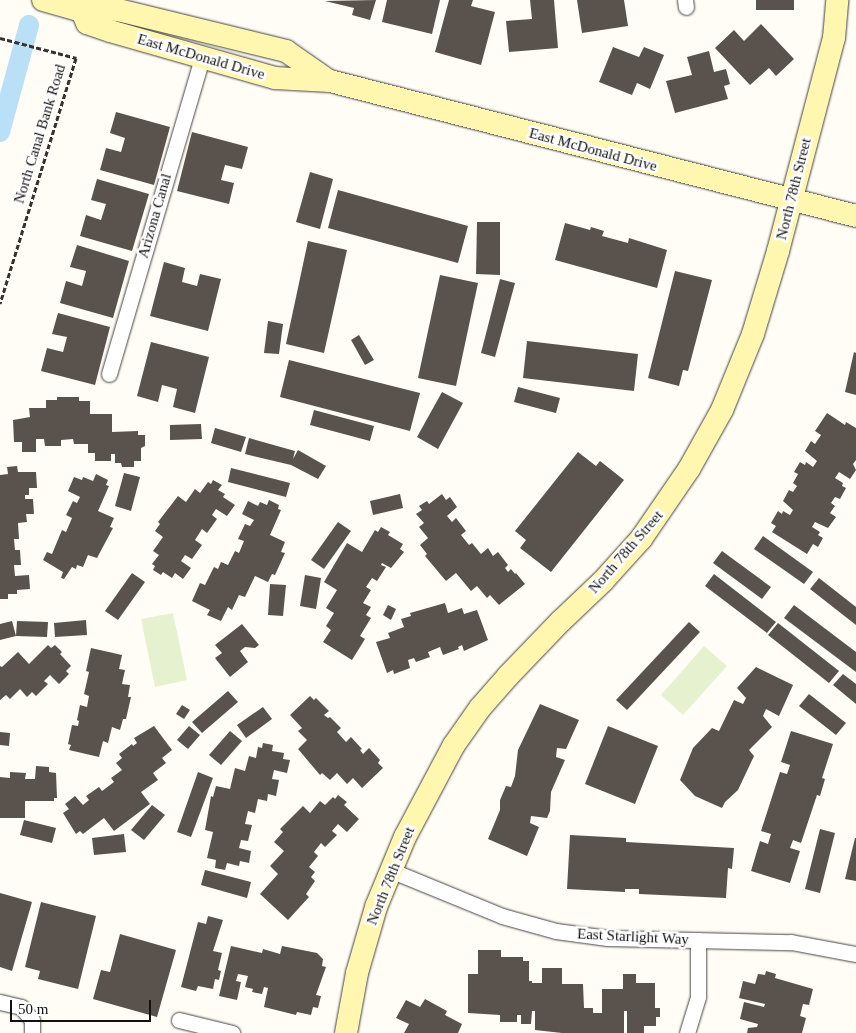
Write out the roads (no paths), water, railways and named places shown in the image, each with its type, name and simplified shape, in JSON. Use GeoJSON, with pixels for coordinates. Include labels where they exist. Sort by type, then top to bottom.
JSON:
{"type":"FeatureCollection","features":[{"type":"Feature","properties":{"kind":"street","name":"East McDonald Drive"},"geometry":{"type":"LineString","coordinates":[[43,0],[82,11],[92,7],[118,10],[286,52],[330,81]]}},
{"type":"Feature","properties":{"kind":"street","name":"North 78th Street"},"geometry":{"type":"LineString","coordinates":[[346,1033],[357,973],[376,907],[390,870],[429,789],[454,746],[480,708],[508,676],[603,581],[640,539],[689,469],[722,410],[753,334],[791,200],[834,38],[837,0]]}},
{"type":"Feature","properties":{"kind":"street","name":"East McDonald Drive"},"geometry":{"type":"LineString","coordinates":[[82,11],[87,23],[275,78],[330,81],[856,216]]}},
{"type":"Feature","properties":{"kind":"street","name":"Arizona Canal"},"geometry":{"type":"LineString","coordinates":[[109,374],[202,58]]}},
{"type":"Feature","properties":{"kind":"street","name":"East Starlight Way"},"geometry":{"type":"LineString","coordinates":[[390,870],[502,916],[556,931],[608,938],[791,942],[856,954]]}},
{"type":"Feature","properties":{"kind":"street"},"geometry":{"type":"LineString","coordinates":[[687,1033],[698,997],[698,940]]}},
{"type":"Feature","properties":{"kind":"street"},"geometry":{"type":"LineString","coordinates":[[0,1002],[21,1007],[32,1026]]}},
{"type":"Feature","properties":{"kind":"street"},"geometry":{"type":"LineString","coordinates":[[179,1020],[232,1033]]}},
{"type":"Feature","properties":{"kind":"waterway"},"geometry":{"type":"LineString","coordinates":[[0,132],[29,25]]}}]}
